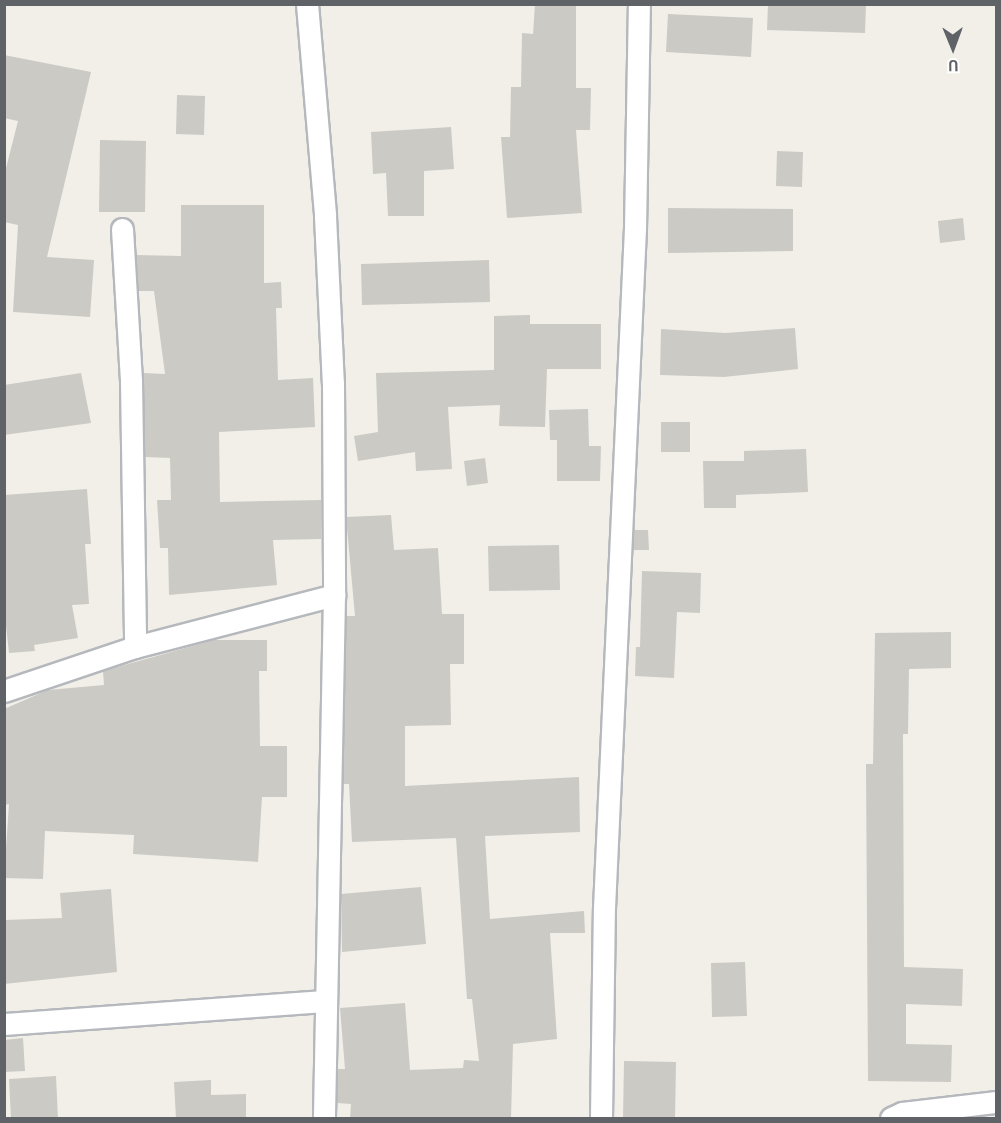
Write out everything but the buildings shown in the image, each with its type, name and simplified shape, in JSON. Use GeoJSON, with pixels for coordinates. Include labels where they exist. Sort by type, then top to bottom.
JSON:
{"type":"FeatureCollection","features":[{"type":"Feature","properties":{"kind":"street"},"geometry":{"type":"LineString","coordinates":[[307,4],[331,335],[334,595],[324,1001],[324,1119]]}},
{"type":"Feature","properties":{"kind":"street"},"geometry":{"type":"LineString","coordinates":[[601,1119],[604,908],[635,229],[639,4]]}},
{"type":"Feature","properties":{"kind":"street"},"geometry":{"type":"LineString","coordinates":[[122,229],[131,381],[135,647]]}},
{"type":"Feature","properties":{"kind":"street"},"geometry":{"type":"LineString","coordinates":[[4,691],[135,647],[334,595]]}},
{"type":"Feature","properties":{"kind":"street"},"geometry":{"type":"LineString","coordinates":[[4,1023],[324,1001]]}},
{"type":"Feature","properties":{"kind":"street"},"geometry":{"type":"LineString","coordinates":[[891,1119],[902,1113],[996,1102]]}}]}
